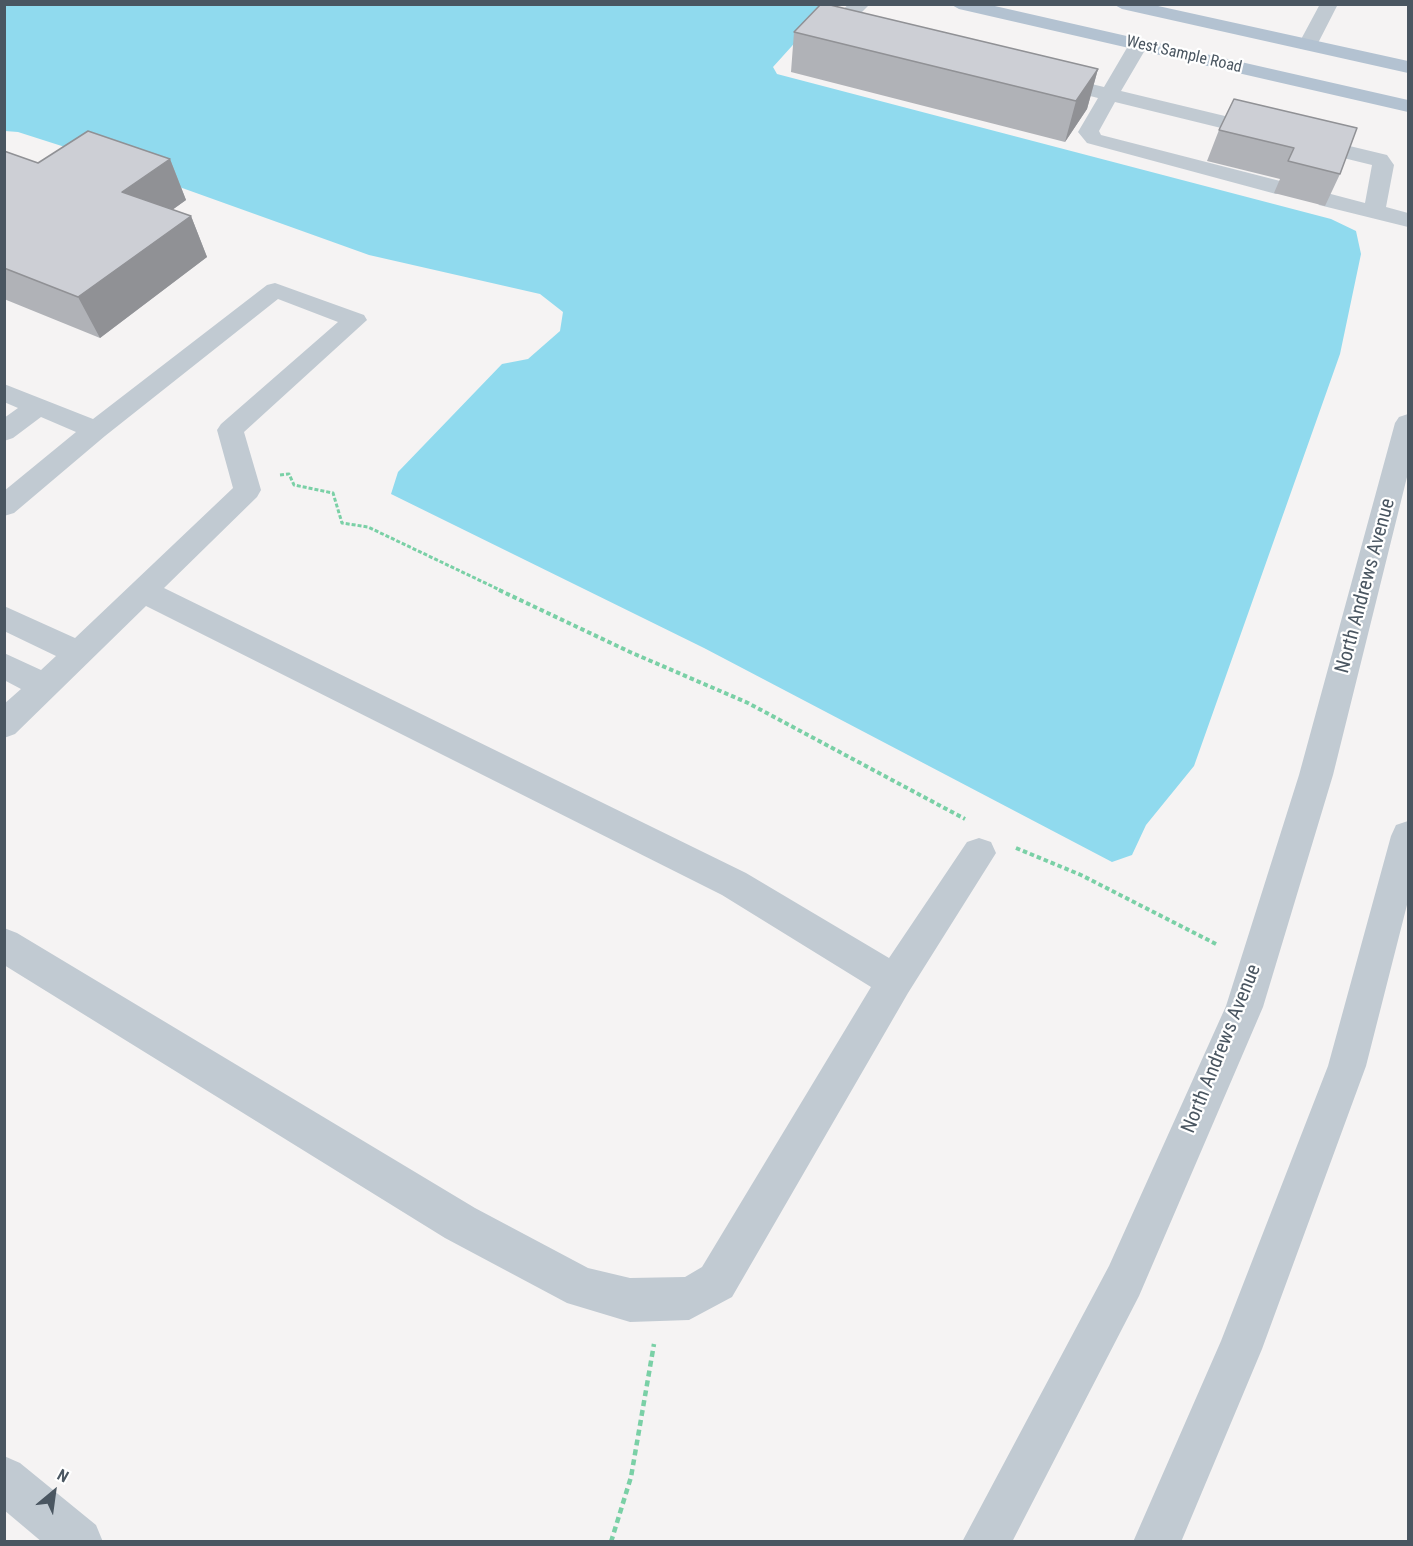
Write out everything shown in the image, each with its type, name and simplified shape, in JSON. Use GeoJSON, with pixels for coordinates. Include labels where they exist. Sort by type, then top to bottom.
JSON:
{"type":"FeatureCollection","features":[{"type":"Feature","properties":{"kind":"main road","name":"West Sample Road"},"geometry":{"type":"LineString","coordinates":[[959,4],[1408,106]]}},
{"type":"Feature","properties":{"kind":"main road","name":"West Sample Road"},"geometry":{"type":"LineString","coordinates":[[1122,4],[1408,68]]}},
{"type":"Feature","properties":{"kind":"street"},"geometry":{"type":"LineString","coordinates":[[861,4],[841,21],[837,29],[870,37]]}},
{"type":"Feature","properties":{"kind":"street"},"geometry":{"type":"LineString","coordinates":[[1308,45],[1329,4]]}},
{"type":"Feature","properties":{"kind":"street"},"geometry":{"type":"LineString","coordinates":[[1138,45],[1088,132],[1094,139],[1276,187]]}},
{"type":"Feature","properties":{"kind":"street"},"geometry":{"type":"LineString","coordinates":[[1037,77],[1379,160],[1383,165],[1377,201],[1363,208]]}},
{"type":"Feature","properties":{"kind":"street"},"geometry":{"type":"LineString","coordinates":[[1327,200],[1408,220]]}},
{"type":"Feature","properties":{"kind":"street"},"geometry":{"type":"LineString","coordinates":[[4,506],[96,430],[275,290],[355,320],[230,430],[247,490],[4,725]]}},
{"type":"Feature","properties":{"kind":"street"},"geometry":{"type":"LineString","coordinates":[[4,392],[96,430]]}},
{"type":"Feature","properties":{"kind":"street"},"geometry":{"type":"LineString","coordinates":[[4,432],[38,406]]}},
{"type":"Feature","properties":{"kind":"street","name":"North Andrews Avenue"},"geometry":{"type":"LineString","coordinates":[[986,1542],[1124,1281],[1244,1007],[1316,775],[1408,423]]}},
{"type":"Feature","properties":{"kind":"street"},"geometry":{"type":"LineString","coordinates":[[143,591],[734,884],[896,981]]}},
{"type":"Feature","properties":{"kind":"street"},"geometry":{"type":"LineString","coordinates":[[4,617],[78,653]]}},
{"type":"Feature","properties":{"kind":"street"},"geometry":{"type":"LineString","coordinates":[[4,666],[44,687]]}},
{"type":"Feature","properties":{"kind":"street"},"geometry":{"type":"LineString","coordinates":[[1157,1542],[1239,1349],[1347,1066],[1408,836]]}},
{"type":"Feature","properties":{"kind":"street"},"geometry":{"type":"LineString","coordinates":[[4,945],[460,1223],[582,1288],[630,1300],[689,1298],[717,1282],[896,981],[1000,844]]}},
{"type":"Feature","properties":{"kind":"street"},"geometry":{"type":"LineString","coordinates":[[4,1479],[79,1542]]}},
{"type":"Feature","properties":{"kind":"path"},"geometry":{"type":"LineString","coordinates":[[273,476],[289,474],[294,485],[333,493],[342,523],[368,527],[630,652],[748,703],[1000,844],[1081,874],[1216,944]]}},
{"type":"Feature","properties":{"kind":"path"},"geometry":{"type":"LineString","coordinates":[[611,1542],[631,1477],[654,1343]]}},
{"type":"Feature","properties":{"kind":"water"},"geometry":{"type":"Polygon","coordinates":[[[5,5],[829,5],[773,67],[777,74],[1331,219],[1356,231],[1361,254],[1340,354],[1194,766],[1146,825],[1132,855],[1112,862],[704,648],[391,494],[398,472],[502,364],[528,359],[560,331],[563,312],[540,294],[369,255],[93,156],[18,132],[5,131],[5,5]]]}},
{"type":"Feature","properties":{"kind":"building"},"geometry":{"type":"Polygon","coordinates":[[[821,4],[1098,69],[1076,101],[794,32],[821,4]]]}},
{"type":"Feature","properties":{"kind":"building"},"geometry":{"type":"Polygon","coordinates":[[[1234,99],[1357,128],[1340,174],[1288,161],[1294,148],[1219,130],[1234,99]]]}},
{"type":"Feature","properties":{"kind":"building"},"geometry":{"type":"Polygon","coordinates":[[[88,131],[170,159],[122,192],[191,216],[78,297],[4,268],[4,151],[38,163],[88,131]]]}}]}
